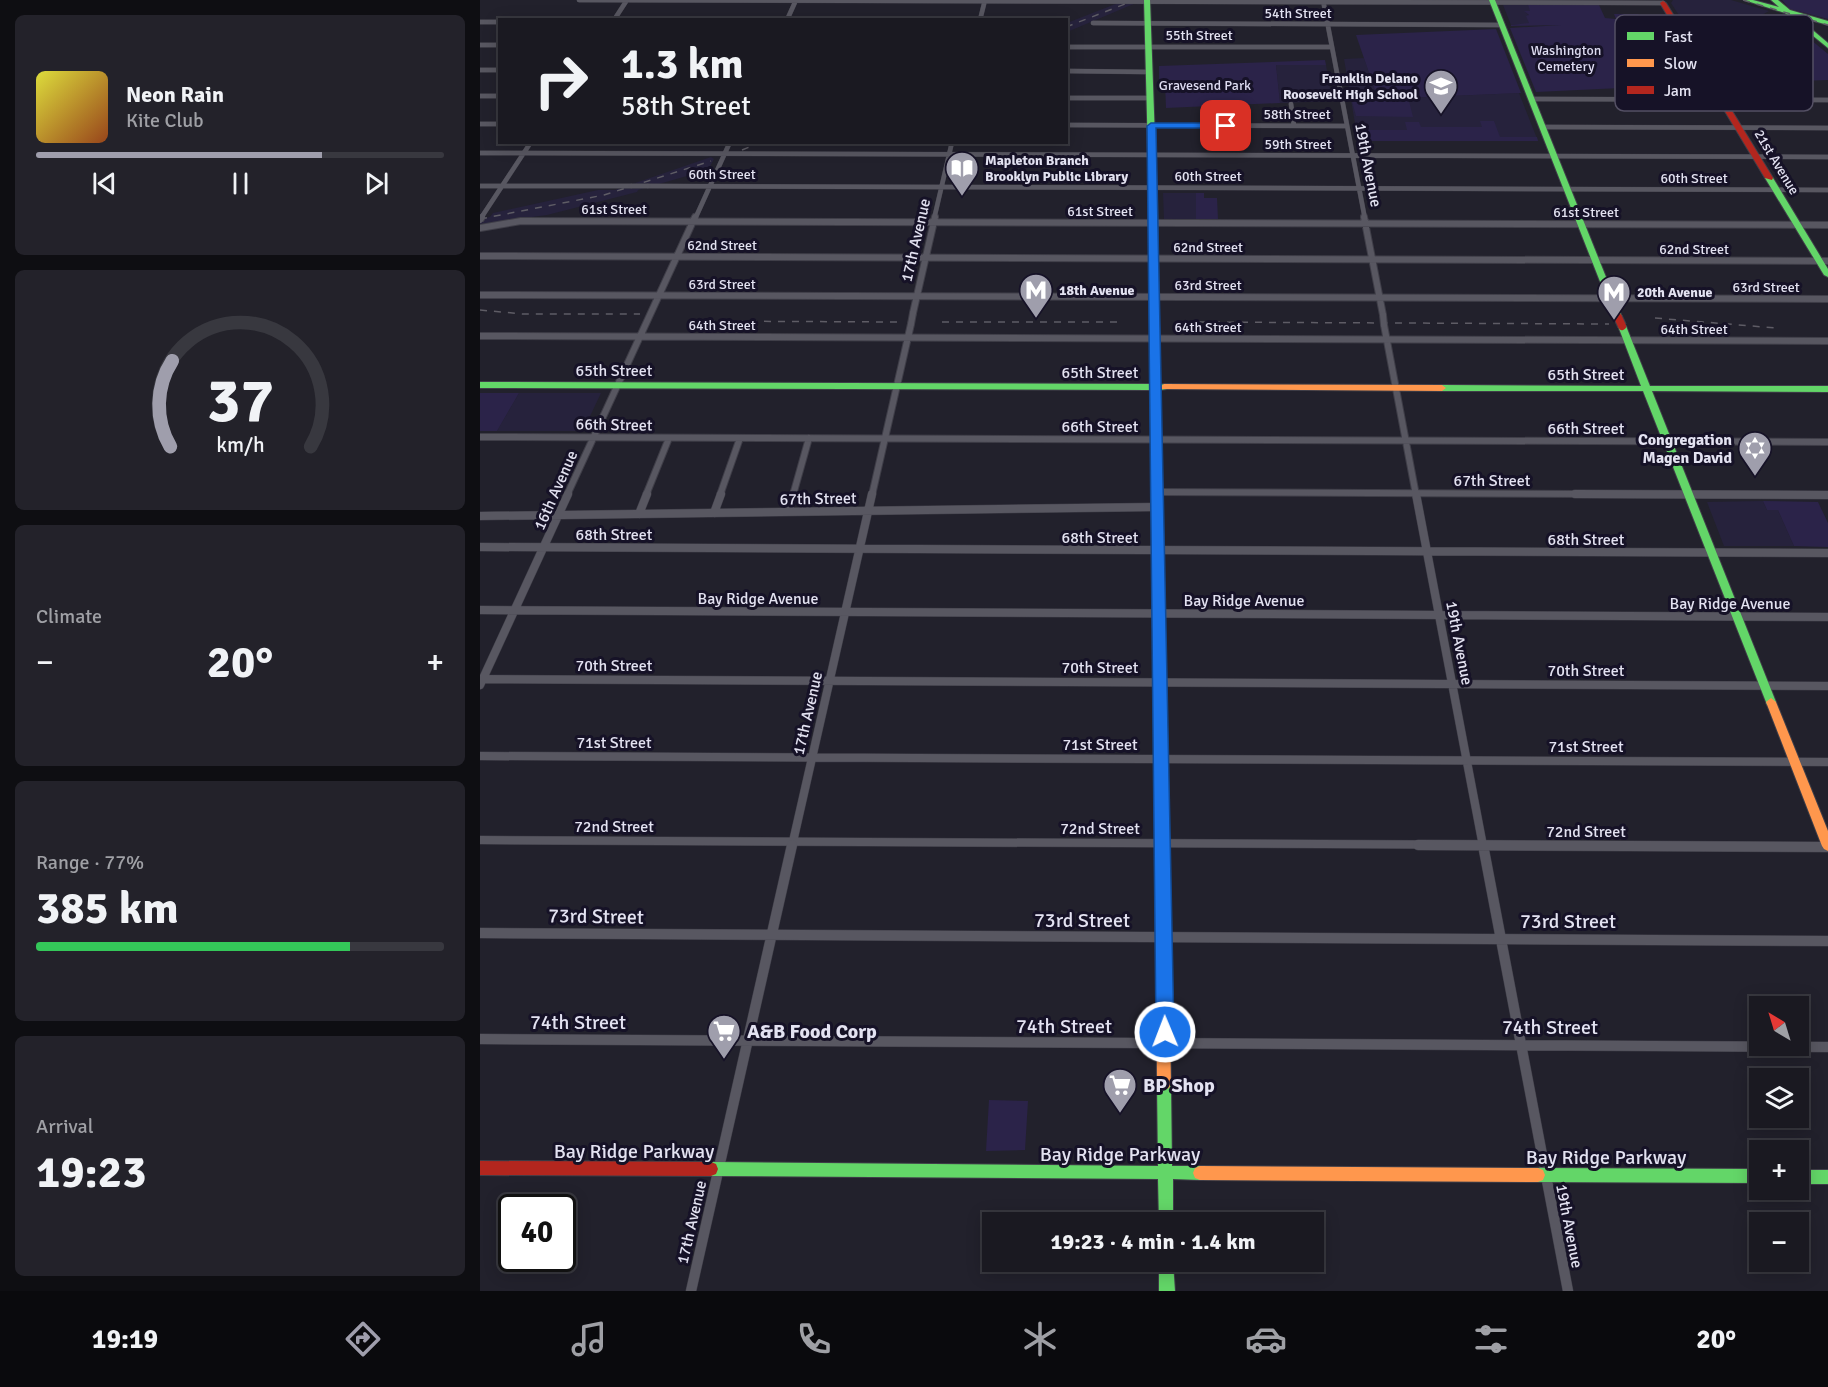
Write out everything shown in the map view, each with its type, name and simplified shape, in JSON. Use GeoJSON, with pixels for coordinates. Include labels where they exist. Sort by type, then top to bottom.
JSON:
{"type":"FeatureCollection","features":[{"type":"Feature","properties":{"kind":"street"},"geometry":{"type":"LineString","coordinates":[[579,0],[1659,1]]}},
{"type":"Feature","properties":{"kind":"street"},"geometry":{"type":"LineString","coordinates":[[616,18],[627,0]]}},
{"type":"Feature","properties":{"kind":"street"},"geometry":{"type":"LineString","coordinates":[[788,18],[796,0]]}},
{"type":"Feature","properties":{"kind":"street"},"geometry":{"type":"LineString","coordinates":[[1746,0],[1799,15]]}},
{"type":"Feature","properties":{"kind":"street"},"geometry":{"type":"LineString","coordinates":[[1774,0],[1790,15]]}},
{"type":"Feature","properties":{"kind":"street"},"geometry":{"type":"LineString","coordinates":[[981,18],[985,1]]}},
{"type":"Feature","properties":{"kind":"street"},"geometry":{"type":"LineString","coordinates":[[1147,1],[1154,223],[1166,1212]]}},
{"type":"Feature","properties":{"kind":"street","name":"19th Avenue"},"geometry":{"type":"LineString","coordinates":[[1323,1],[1453,684],[1499,939],[1568,1291]]}},
{"type":"Feature","properties":{"kind":"street"},"geometry":{"type":"LineString","coordinates":[[1493,1],[1828,847]]}},
{"type":"Feature","properties":{"kind":"street","name":"21st Avenue"},"geometry":{"type":"LineString","coordinates":[[1659,1],[1668,15]]}},
{"type":"Feature","properties":{"kind":"street"},"geometry":{"type":"LineString","coordinates":[[1813,19],[1828,23]]}},
{"type":"Feature","properties":{"kind":"street"},"geometry":{"type":"LineString","coordinates":[[480,22],[498,22]]}},
{"type":"Feature","properties":{"kind":"street","name":"54th Street"},"geometry":{"type":"LineString","coordinates":[[1093,23],[1502,25]]}},
{"type":"Feature","properties":{"kind":"street"},"geometry":{"type":"LineString","coordinates":[[1813,34],[1828,46]]}},
{"type":"Feature","properties":{"kind":"street"},"geometry":{"type":"LineString","coordinates":[[480,45],[498,45]]}},
{"type":"Feature","properties":{"kind":"street","name":"55th Street"},"geometry":{"type":"LineString","coordinates":[[1068,47],[1332,47]]}},
{"type":"Feature","properties":{"kind":"street"},"geometry":{"type":"LineString","coordinates":[[480,70],[498,70]]}},
{"type":"Feature","properties":{"kind":"street"},"geometry":{"type":"LineString","coordinates":[[1068,71],[1150,72]]}},
{"type":"Feature","properties":{"kind":"street"},"geometry":{"type":"LineString","coordinates":[[480,96],[498,96]]}},
{"type":"Feature","properties":{"kind":"street"},"geometry":{"type":"LineString","coordinates":[[1068,98],[1150,98]]}},
{"type":"Feature","properties":{"kind":"street"},"geometry":{"type":"LineString","coordinates":[[1532,99],[1615,99]]}},
{"type":"Feature","properties":{"kind":"street"},"geometry":{"type":"LineString","coordinates":[[1813,100],[1828,100]]}},
{"type":"Feature","properties":{"kind":"street"},"geometry":{"type":"LineString","coordinates":[[1291,104],[1294,126]]}},
{"type":"Feature","properties":{"kind":"street","name":"21st Avenue"},"geometry":{"type":"LineString","coordinates":[[1729,111],[1798,225],[1824,261],[1828,275]]}},
{"type":"Feature","properties":{"kind":"street"},"geometry":{"type":"LineString","coordinates":[[480,124],[498,124]]}},
{"type":"Feature","properties":{"kind":"street","name":"58th Street"},"geometry":{"type":"LineString","coordinates":[[1068,125],[1347,126]]}},
{"type":"Feature","properties":{"kind":"street"},"geometry":{"type":"LineString","coordinates":[[1543,127],[1828,128]]}},
{"type":"Feature","properties":{"kind":"street"},"geometry":{"type":"LineString","coordinates":[[482,216],[530,144]]}},
{"type":"Feature","properties":{"kind":"street","name":"16th Avenue"},"geometry":{"type":"LineString","coordinates":[[481,681],[516,610],[729,144]]}},
{"type":"Feature","properties":{"kind":"street","name":"17th Avenue"},"geometry":{"type":"LineString","coordinates":[[691,1291],[952,144]]}},
{"type":"Feature","properties":{"kind":"street","name":"59th Street"},"geometry":{"type":"LineString","coordinates":[[480,153],[1828,157]]}},
{"type":"Feature","properties":{"kind":"street","name":"60th Street"},"geometry":{"type":"LineString","coordinates":[[480,186],[1828,190]]}},
{"type":"Feature","properties":{"kind":"street","name":"61st Street"},"geometry":{"type":"LineString","coordinates":[[480,228],[521,221],[1828,225]]}},
{"type":"Feature","properties":{"kind":"street","name":"62nd Street"},"geometry":{"type":"LineString","coordinates":[[480,256],[1824,261]]}},
{"type":"Feature","properties":{"kind":"street","name":"63rd Street"},"geometry":{"type":"LineString","coordinates":[[480,295],[1828,299]]}},
{"type":"Feature","properties":{"kind":"street","name":"64th Street"},"geometry":{"type":"LineString","coordinates":[[480,336],[1828,341]]}},
{"type":"Feature","properties":{"kind":"street","name":"65th Street"},"geometry":{"type":"LineString","coordinates":[[480,385],[1828,390]]}},
{"type":"Feature","properties":{"kind":"street","name":"66th Street"},"geometry":{"type":"LineString","coordinates":[[480,437],[1828,442]]}},
{"type":"Feature","properties":{"kind":"street"},"geometry":{"type":"LineString","coordinates":[[639,514],[669,438]]}},
{"type":"Feature","properties":{"kind":"street"},"geometry":{"type":"LineString","coordinates":[[714,513],[740,438]]}},
{"type":"Feature","properties":{"kind":"street"},"geometry":{"type":"LineString","coordinates":[[788,512],[809,438]]}},
{"type":"Feature","properties":{"kind":"street","name":"67th Street"},"geometry":{"type":"LineString","coordinates":[[1157,492],[1828,495]]}},
{"type":"Feature","properties":{"kind":"street","name":"67th Street"},"geometry":{"type":"LineString","coordinates":[[480,516],[1157,507]]}},
{"type":"Feature","properties":{"kind":"street","name":"68th Street"},"geometry":{"type":"LineString","coordinates":[[480,547],[1828,553]]}},
{"type":"Feature","properties":{"kind":"street","name":"Bay Ridge Avenue"},"geometry":{"type":"LineString","coordinates":[[480,610],[1828,617]]}},
{"type":"Feature","properties":{"kind":"street","name":"70th Street"},"geometry":{"type":"LineString","coordinates":[[481,681],[1828,686]]}},
{"type":"Feature","properties":{"kind":"street","name":"71st Street"},"geometry":{"type":"LineString","coordinates":[[480,756],[1828,762]]}},
{"type":"Feature","properties":{"kind":"street","name":"72nd Street"},"geometry":{"type":"LineString","coordinates":[[480,840],[1828,847]]}},
{"type":"Feature","properties":{"kind":"street","name":"73rd Street"},"geometry":{"type":"LineString","coordinates":[[480,933],[1828,941]]}},
{"type":"Feature","properties":{"kind":"street","name":"74th Street"},"geometry":{"type":"LineString","coordinates":[[480,1039],[1828,1047]]}},
{"type":"Feature","properties":{"kind":"street","name":"Bay Ridge Parkway"},"geometry":{"type":"LineString","coordinates":[[480,1168],[1749,1176]]}},
{"type":"Feature","properties":{"kind":"street"},"geometry":{"type":"LineString","coordinates":[[1809,1177],[1828,1177]]}},
{"type":"Feature","properties":{"kind":"street"},"geometry":{"type":"LineString","coordinates":[[1166,1272],[1167,1291]]}},
{"type":"Feature","properties":{"kind":"shaded area"},"geometry":{"type":"Polygon","coordinates":[[[1673,0],[1731,0],[1769,11],[1762,15],[1679,15],[1671,3],[1673,0]]]}},
{"type":"Feature","properties":{"kind":"shaded area"},"geometry":{"type":"Polygon","coordinates":[[[1118,3],[1136,3],[1068,32],[1068,23],[1118,3]]]}},
{"type":"Feature","properties":{"kind":"shaded area"},"geometry":{"type":"Polygon","coordinates":[[[1503,5],[1528,5],[1531,11],[1525,11],[1529,16],[1530,24],[1511,25],[1503,5]]]}},
{"type":"Feature","properties":{"kind":"shaded area","name":"Franklin Delano Roosevelt High School"},"geometry":{"type":"Polygon","coordinates":[[[1364,58],[1378,99],[1519,93],[1538,141],[1358,141],[1344,59],[1364,58]]]}},
{"type":"Feature","properties":{"kind":"shaded area"},"geometry":{"type":"Polygon","coordinates":[[[1276,65],[1326,65],[1332,101],[1280,103],[1276,65]]]}},
{"type":"Feature","properties":{"kind":"shaded area"},"geometry":{"type":"Polygon","coordinates":[[[711,157],[714,159],[708,170],[637,192],[547,215],[480,224],[480,219],[490,217],[493,213],[598,190],[615,190],[711,157]]]}},
{"type":"Feature","properties":{"kind":"shaded area"},"geometry":{"type":"Polygon","coordinates":[[[1163,193],[1196,193],[1196,219],[1164,219],[1163,193]]]}},
{"type":"Feature","properties":{"kind":"shaded area"},"geometry":{"type":"Polygon","coordinates":[[[519,393],[601,393],[583,431],[497,431],[519,393]]]}},
{"type":"Feature","properties":{"kind":"shaded area"},"geometry":{"type":"Polygon","coordinates":[[[1763,501],[1767,510],[1778,510],[1794,546],[1724,546],[1707,502],[1763,501]]]}},
{"type":"Feature","properties":{"kind":"green space"},"geometry":{"type":"Polygon","coordinates":[[[1782,0],[1828,0],[1828,19],[1813,15],[1790,9],[1782,0]]]}},
{"type":"Feature","properties":{"kind":"green space"},"geometry":{"type":"Polygon","coordinates":[[[1528,5],[1599,5],[1605,18],[1615,19],[1615,88],[1536,92],[1510,28],[1562,25],[1511,26],[1529,23],[1526,16],[1529,15],[1524,11],[1530,11],[1528,5]]]}},
{"type":"Feature","properties":{"kind":"green space"},"geometry":{"type":"Polygon","coordinates":[[[1614,14],[1638,14],[1615,16],[1614,14]]]}},
{"type":"Feature","properties":{"kind":"green space","name":"Washington Cemetery"},"geometry":{"type":"Polygon","coordinates":[[[1496,29],[1521,93],[1378,99],[1356,35],[1496,29]]]}},
{"type":"Feature","properties":{"kind":"green space"},"geometry":{"type":"Polygon","coordinates":[[[1813,42],[1828,54],[1828,80],[1813,81],[1813,42]]]}},
{"type":"Feature","properties":{"kind":"green space","name":"Gravesend Park"},"geometry":{"type":"Polygon","coordinates":[[[1325,60],[1326,65],[1276,65],[1280,103],[1166,108],[1165,83],[1159,83],[1159,66],[1325,60]]]}},
{"type":"Feature","properties":{"kind":"green space"},"geometry":{"type":"Polygon","coordinates":[[[1352,101],[1409,101],[1413,117],[1356,116],[1352,101]]]}},
{"type":"Feature","properties":{"kind":"green space"},"geometry":{"type":"Polygon","coordinates":[[[1480,121],[1494,121],[1500,137],[1537,137],[1538,141],[1358,141],[1356,130],[1407,130],[1405,122],[1419,122],[1421,127],[1482,127],[1480,121]]]}},
{"type":"Feature","properties":{"kind":"green space"},"geometry":{"type":"Polygon","coordinates":[[[1196,193],[1204,193],[1204,198],[1217,198],[1218,219],[1196,219],[1196,193]]]}},
{"type":"Feature","properties":{"kind":"green space"},"geometry":{"type":"Polygon","coordinates":[[[480,393],[519,393],[497,431],[480,431],[480,393]]]}},
{"type":"Feature","properties":{"kind":"green space"},"geometry":{"type":"Polygon","coordinates":[[[1763,501],[1818,502],[1828,523],[1828,547],[1794,546],[1778,510],[1767,510],[1763,501]]]}},
{"type":"Feature","properties":{"kind":"green space"},"geometry":{"type":"Polygon","coordinates":[[[989,1100],[1028,1101],[1025,1150],[986,1151],[989,1100]]]}},
{"type":"Feature","properties":{"kind":"railway"},"geometry":{"type":"LineString","coordinates":[[1743,0],[1794,15]]}},
{"type":"Feature","properties":{"kind":"railway"},"geometry":{"type":"LineString","coordinates":[[1068,26],[1125,4]]}},
{"type":"Feature","properties":{"kind":"railway"},"geometry":{"type":"LineString","coordinates":[[1813,21],[1828,25]]}},
{"type":"Feature","properties":{"kind":"railway"},"geometry":{"type":"LineString","coordinates":[[742,150],[757,144]]}},
{"type":"Feature","properties":{"kind":"railway"},"geometry":{"type":"LineString","coordinates":[[480,219],[604,195],[711,161]]}},
{"type":"Feature","properties":{"kind":"railway"},"geometry":{"type":"LineString","coordinates":[[480,310],[523,314],[640,314]]}},
{"type":"Feature","properties":{"kind":"railway"},"geometry":{"type":"LineString","coordinates":[[1655,318],[1776,328]]}},
{"type":"Feature","properties":{"kind":"railway"},"geometry":{"type":"LineString","coordinates":[[694,321],[899,322]]}},
{"type":"Feature","properties":{"kind":"railway"},"geometry":{"type":"LineString","coordinates":[[942,322],[1118,322]]}},
{"type":"Feature","properties":{"kind":"railway"},"geometry":{"type":"LineString","coordinates":[[1185,322],[1609,324]]}},
{"type":"Feature","properties":{"kind":"traffic: fast"},"geometry":{"type":"LineString","coordinates":[[1147,0],[1153,196],[1159,692]]}},
{"type":"Feature","properties":{"kind":"traffic: fast"},"geometry":{"type":"LineString","coordinates":[[1492,0],[1618,317]]}},
{"type":"Feature","properties":{"kind":"traffic: fast"},"geometry":{"type":"LineString","coordinates":[[1747,0],[1800,15]]}},
{"type":"Feature","properties":{"kind":"traffic: fast"},"geometry":{"type":"LineString","coordinates":[[1774,0],[1792,15]]}},
{"type":"Feature","properties":{"kind":"traffic: fast"},"geometry":{"type":"LineString","coordinates":[[1813,19],[1828,23]]}},
{"type":"Feature","properties":{"kind":"traffic: fast"},"geometry":{"type":"LineString","coordinates":[[1813,33],[1828,46]]}},
{"type":"Feature","properties":{"kind":"traffic: fast"},"geometry":{"type":"LineString","coordinates":[[1769,178],[1828,275]]}},
{"type":"Feature","properties":{"kind":"traffic: fast"},"geometry":{"type":"LineString","coordinates":[[1622,326],[1771,702]]}},
{"type":"Feature","properties":{"kind":"traffic: fast"},"geometry":{"type":"LineString","coordinates":[[480,385],[1164,387]]}},
{"type":"Feature","properties":{"kind":"traffic: fast"},"geometry":{"type":"LineString","coordinates":[[1442,388],[1828,389]]}},
{"type":"Feature","properties":{"kind":"traffic: fast"},"geometry":{"type":"LineString","coordinates":[[1164,1084],[1166,1212]]}},
{"type":"Feature","properties":{"kind":"traffic: fast"},"geometry":{"type":"LineString","coordinates":[[711,1169],[1200,1173]]}},
{"type":"Feature","properties":{"kind":"traffic: fast"},"geometry":{"type":"LineString","coordinates":[[1538,1175],[1749,1176]]}},
{"type":"Feature","properties":{"kind":"traffic: fast"},"geometry":{"type":"LineString","coordinates":[[1809,1177],[1828,1177]]}},
{"type":"Feature","properties":{"kind":"traffic: fast"},"geometry":{"type":"LineString","coordinates":[[1166,1272],[1167,1291]]}},
{"type":"Feature","properties":{"kind":"traffic: slow"},"geometry":{"type":"LineString","coordinates":[[1164,387],[1442,388]]}},
{"type":"Feature","properties":{"kind":"traffic: slow"},"geometry":{"type":"LineString","coordinates":[[1159,692],[1164,1084]]}},
{"type":"Feature","properties":{"kind":"traffic: slow"},"geometry":{"type":"LineString","coordinates":[[1771,702],[1828,846]]}},
{"type":"Feature","properties":{"kind":"traffic: slow"},"geometry":{"type":"LineString","coordinates":[[1200,1173],[1538,1175]]}},
{"type":"Feature","properties":{"kind":"traffic: jam"},"geometry":{"type":"LineString","coordinates":[[1663,3],[1670,15]]}},
{"type":"Feature","properties":{"kind":"traffic: jam"},"geometry":{"type":"LineString","coordinates":[[1728,111],[1769,178]]}},
{"type":"Feature","properties":{"kind":"traffic: jam"},"geometry":{"type":"LineString","coordinates":[[1618,317],[1622,326]]}},
{"type":"Feature","properties":{"kind":"traffic: jam"},"geometry":{"type":"LineString","coordinates":[[480,1168],[711,1169]]}},
{"type":"Feature","properties":{"kind":"place","name":"Franklin Delano Roosevelt High School"},"geometry":{"type":"Point","coordinates":[1441,115]}},
{"type":"Feature","properties":{"kind":"place","name":"Mapleton Branch Brooklyn Public Library"},"geometry":{"type":"Point","coordinates":[962,197]}},
{"type":"Feature","properties":{"kind":"place","name":"18th Avenue"},"geometry":{"type":"Point","coordinates":[1036,319]}},
{"type":"Feature","properties":{"kind":"place","name":"20th Avenue"},"geometry":{"type":"Point","coordinates":[1614,321]}},
{"type":"Feature","properties":{"kind":"place","name":"Congregation Magen David"},"geometry":{"type":"Point","coordinates":[1755,477]}},
{"type":"Feature","properties":{"kind":"place","name":"A&B Food Corp"},"geometry":{"type":"Point","coordinates":[724,1060]}},
{"type":"Feature","properties":{"kind":"place","name":"BP Shop"},"geometry":{"type":"Point","coordinates":[1120,1114]}},
{"type":"Feature","properties":{"kind":"route"},"geometry":{"type":"LineString","coordinates":[[1165,1032],[1151,126],[1226,126]]}}]}
